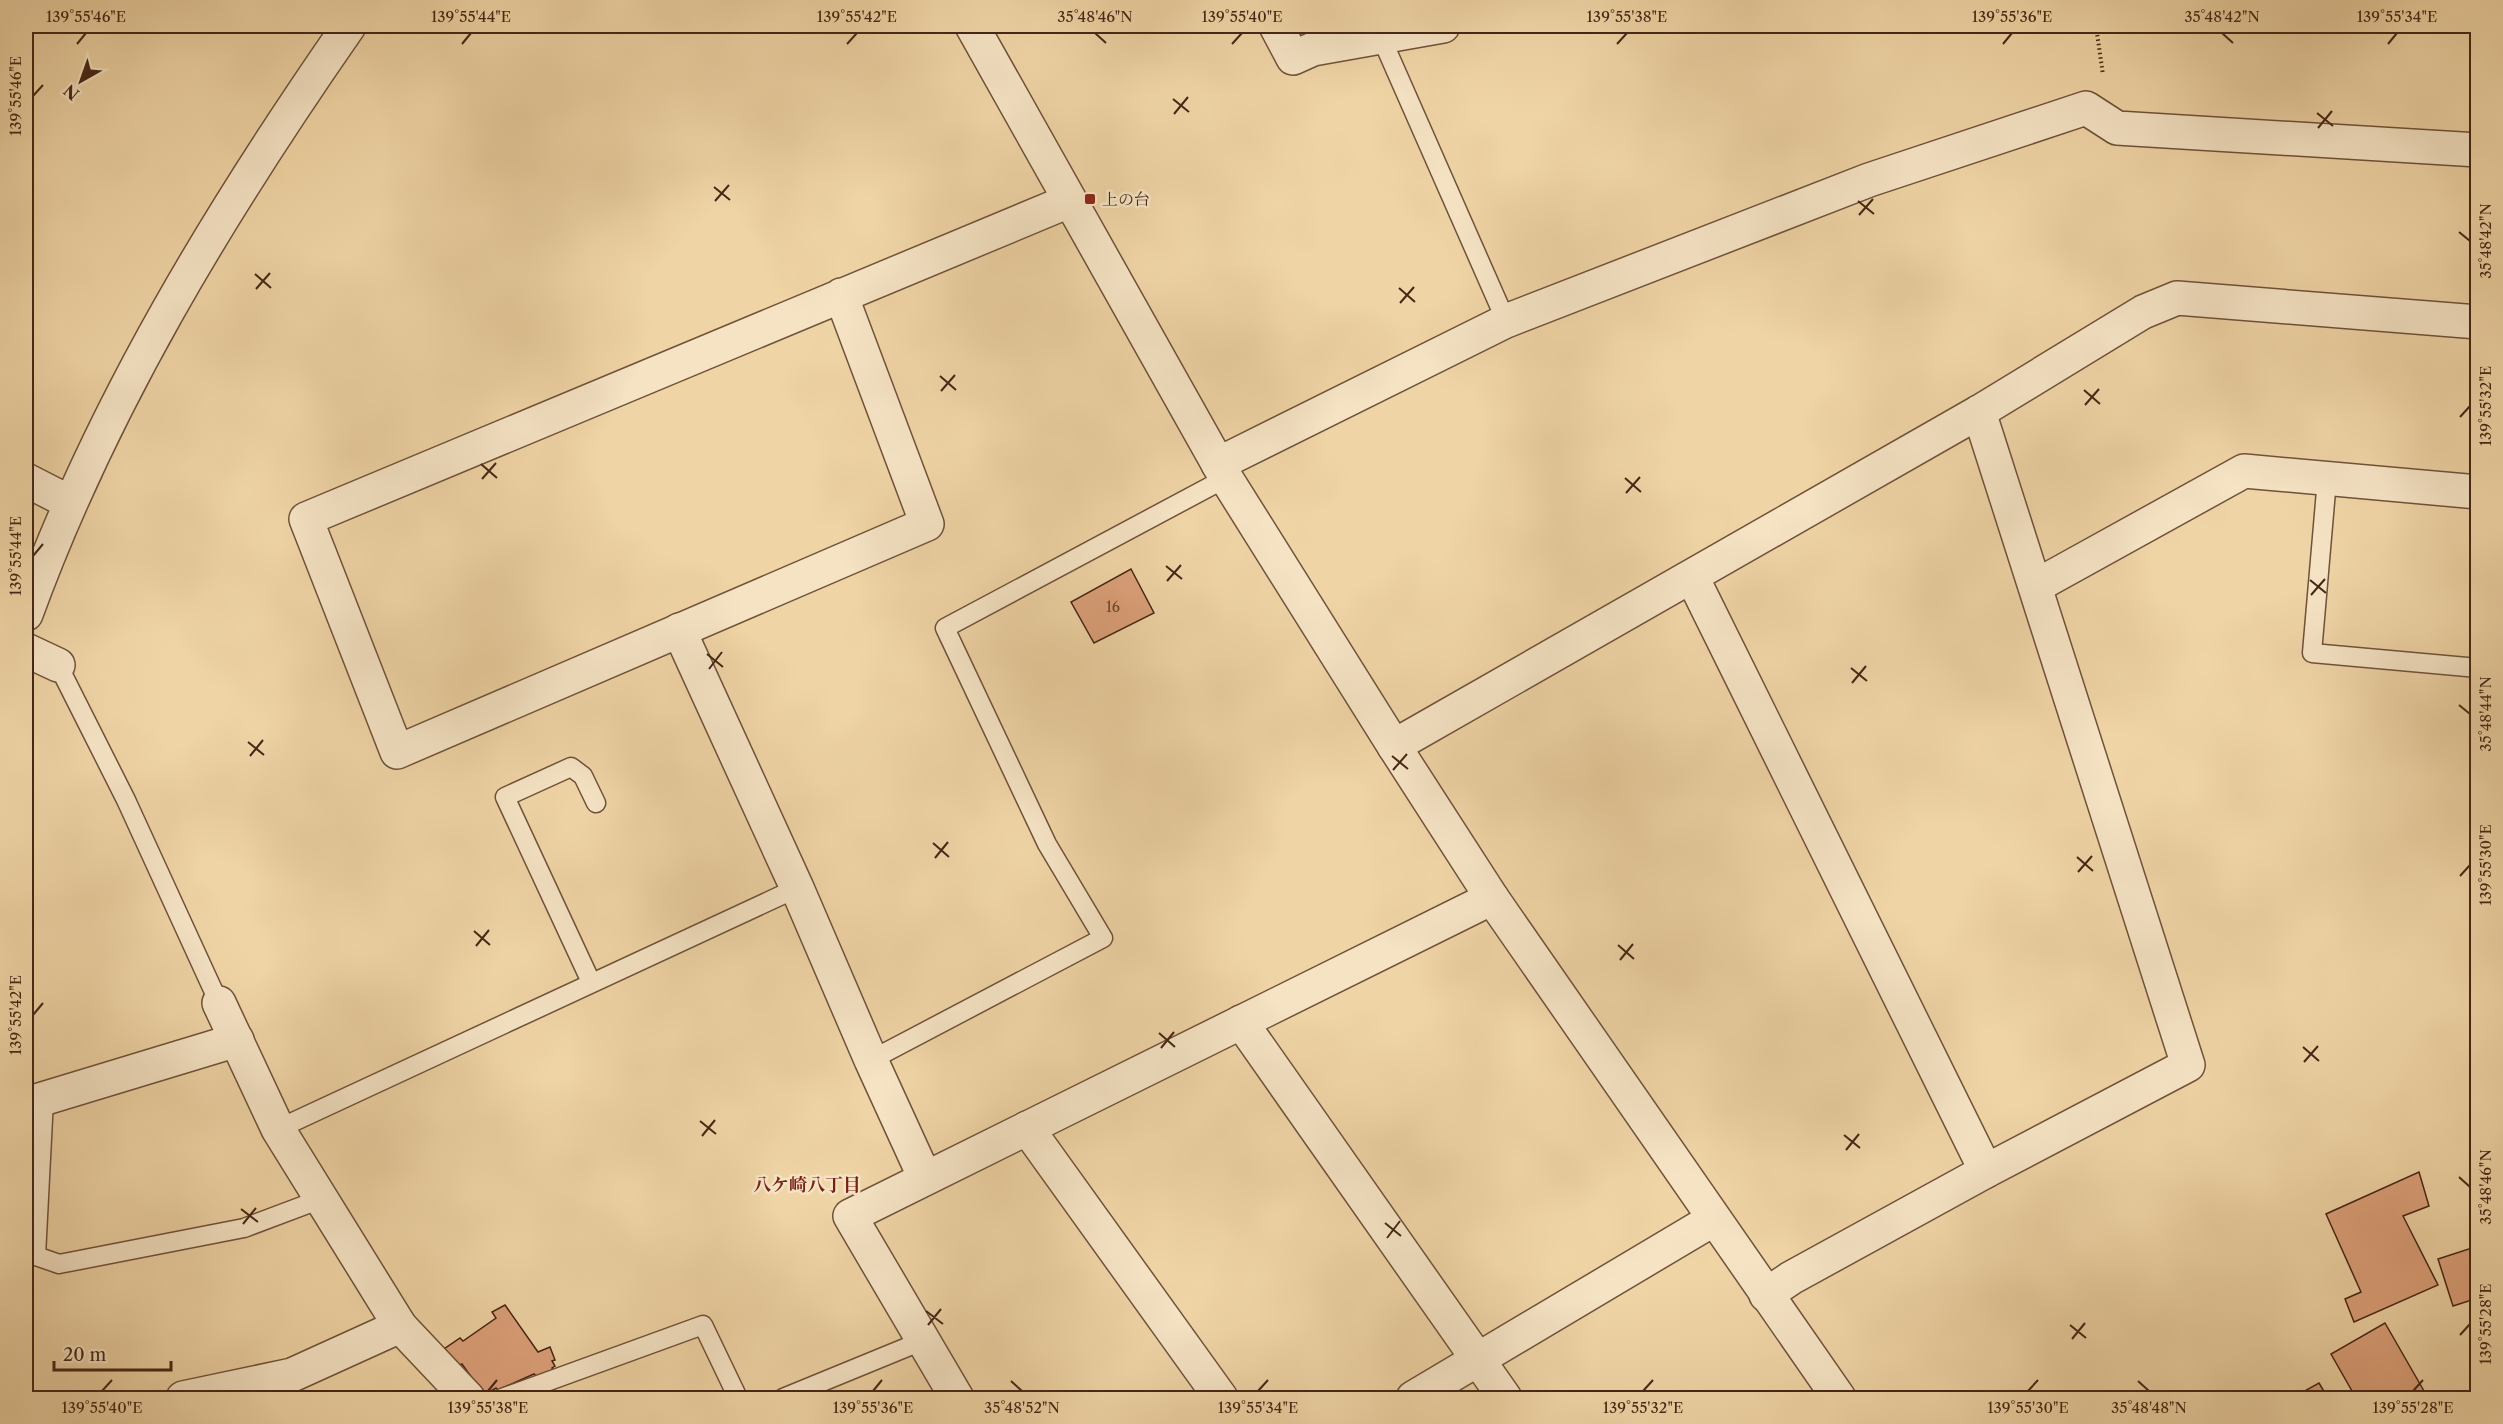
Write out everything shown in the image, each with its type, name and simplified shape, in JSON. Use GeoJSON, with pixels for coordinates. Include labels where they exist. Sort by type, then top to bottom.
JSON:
{"type":"FeatureCollection","features":[{"type":"Feature","properties":{"kind":"street"},"geometry":{"type":"LineString","coordinates":[[26,614],[69,502],[146,348],[195,262],[261,155],[349,26]]}},
{"type":"Feature","properties":{"kind":"street"},"geometry":{"type":"LineString","coordinates":[[972,26],[1222,471],[1394,746],[1492,898],[1839,1398]]}},
{"type":"Feature","properties":{"kind":"street"},"geometry":{"type":"LineString","coordinates":[[1276,26],[1293,58],[1313,49],[1443,26]]}},
{"type":"Feature","properties":{"kind":"street"},"geometry":{"type":"LineString","coordinates":[[1222,471],[1506,321],[1869,180],[2086,108],[2117,128],[2478,150]]}},
{"type":"Feature","properties":{"kind":"street"},"geometry":{"type":"LineString","coordinates":[[841,295],[927,524],[398,752],[306,519],[841,295],[1069,201]]}},
{"type":"Feature","properties":{"kind":"street"},"geometry":{"type":"LineString","coordinates":[[1394,746],[1979,412],[2143,312],[2177,298],[2478,322]]}},
{"type":"Feature","properties":{"kind":"street"},"geometry":{"type":"LineString","coordinates":[[1766,1295],[1791,1278],[1986,1171],[2188,1065],[1979,412]]}},
{"type":"Feature","properties":{"kind":"street"},"geometry":{"type":"LineString","coordinates":[[2036,586],[2244,471],[2478,492]]}},
{"type":"Feature","properties":{"kind":"street"},"geometry":{"type":"LineString","coordinates":[[26,480],[69,502]]}},
{"type":"Feature","properties":{"kind":"street"},"geometry":{"type":"LineString","coordinates":[[1692,577],[1986,1171]]}},
{"type":"Feature","properties":{"kind":"street"},"geometry":{"type":"LineString","coordinates":[[679,630],[797,888],[925,1178]]}},
{"type":"Feature","properties":{"kind":"street"},"geometry":{"type":"LineString","coordinates":[[26,650],[58,665]]}},
{"type":"Feature","properties":{"kind":"street"},"geometry":{"type":"LineString","coordinates":[[957,1398],[849,1216],[1492,898]]}},
{"type":"Feature","properties":{"kind":"street"},"geometry":{"type":"LineString","coordinates":[[219,1003],[278,1129],[400,1326],[468,1398]]}},
{"type":"Feature","properties":{"kind":"street"},"geometry":{"type":"LineString","coordinates":[[1241,1022],[1504,1398]]}},
{"type":"Feature","properties":{"kind":"street"},"geometry":{"type":"LineString","coordinates":[[35,1102],[237,1040]]}},
{"type":"Feature","properties":{"kind":"street"},"geometry":{"type":"LineString","coordinates":[[1028,1128],[1221,1398]]}},
{"type":"Feature","properties":{"kind":"street"},"geometry":{"type":"LineString","coordinates":[[1413,1398],[1714,1219]]}},
{"type":"Feature","properties":{"kind":"street"},"geometry":{"type":"LineString","coordinates":[[183,1398],[292,1376],[400,1326]]}},
{"type":"Feature","properties":{"kind":"lane"},"geometry":{"type":"LineString","coordinates":[[1381,37],[1506,321]]}},
{"type":"Feature","properties":{"kind":"lane"},"geometry":{"type":"LineString","coordinates":[[871,1060],[1103,938],[1047,844],[945,628],[1222,471]]}},
{"type":"Feature","properties":{"kind":"lane"},"geometry":{"type":"LineString","coordinates":[[2327,478],[2312,653],[2478,668]]}},
{"type":"Feature","properties":{"kind":"lane"},"geometry":{"type":"LineString","coordinates":[[58,665],[126,800],[219,1003]]}},
{"type":"Feature","properties":{"kind":"lane"},"geometry":{"type":"LineString","coordinates":[[591,982],[505,797],[571,766],[583,776],[597,803]]}},
{"type":"Feature","properties":{"kind":"lane"},"geometry":{"type":"LineString","coordinates":[[278,1129],[797,888]]}},
{"type":"Feature","properties":{"kind":"lane"},"geometry":{"type":"LineString","coordinates":[[35,1102],[36,1256],[59,1264],[243,1227],[321,1199]]}},
{"type":"Feature","properties":{"kind":"lane"},"geometry":{"type":"LineString","coordinates":[[502,1398],[703,1325],[738,1398]]}},
{"type":"Feature","properties":{"kind":"lane"},"geometry":{"type":"LineString","coordinates":[[783,1398],[922,1341]]}},
{"type":"Feature","properties":{"kind":"building"},"geometry":{"type":"Polygon","coordinates":[[[1131,569],[1154,613],[1094,643],[1071,602],[1131,569]]]}},
{"type":"Feature","properties":{"kind":"building"},"geometry":{"type":"Polygon","coordinates":[[[2419,1172],[2429,1206],[2403,1216],[2438,1285],[2354,1322],[2345,1299],[2361,1292],[2326,1214],[2419,1172]]]}},
{"type":"Feature","properties":{"kind":"building"},"geometry":{"type":"Polygon","coordinates":[[[2478,1246],[2478,1298],[2453,1306],[2438,1259],[2478,1246]]]}},
{"type":"Feature","properties":{"kind":"building"},"geometry":{"type":"Polygon","coordinates":[[[505,1305],[538,1352],[550,1347],[555,1366],[552,1368],[553,1371],[537,1377],[534,1374],[498,1390],[496,1388],[484,1395],[462,1364],[457,1366],[444,1349],[460,1338],[463,1341],[496,1318],[492,1312],[505,1305]]]}},
{"type":"Feature","properties":{"kind":"building"},"geometry":{"type":"Polygon","coordinates":[[[2385,1323],[2428,1398],[2356,1398],[2331,1354],[2385,1323]]]}},
{"type":"Feature","properties":{"kind":"building"},"geometry":{"type":"Polygon","coordinates":[[[2319,1383],[2328,1398],[2292,1398],[2319,1383]]]}},
{"type":"Feature","properties":{"kind":"place","name":"上の台"},"geometry":{"type":"Point","coordinates":[1090,199]}},
{"type":"Feature","properties":{"kind":"district","name":"八ケ崎八丁目"},"geometry":{"type":"Point","coordinates":[807,1185]}}]}
